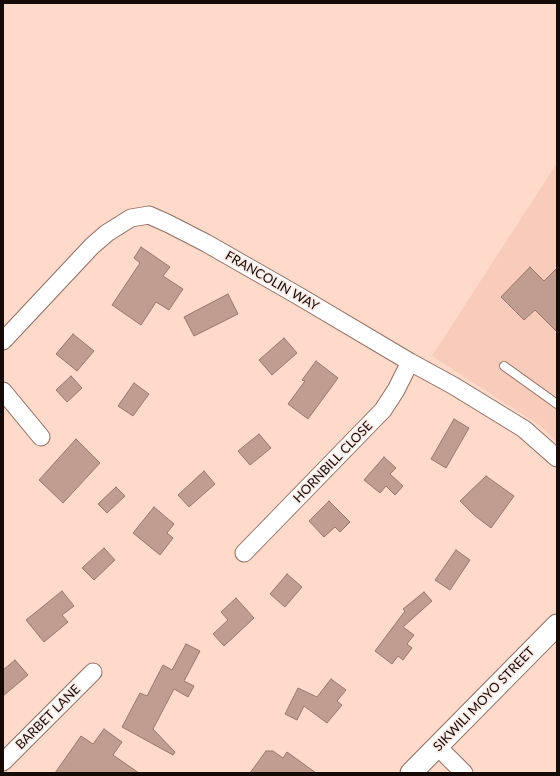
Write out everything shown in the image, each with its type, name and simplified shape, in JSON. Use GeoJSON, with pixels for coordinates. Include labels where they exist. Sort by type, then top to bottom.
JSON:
{"type":"FeatureCollection","features":[{"type":"Feature","properties":{"kind":"street","name":"FRANCOLIN WAY"},"geometry":{"type":"LineString","coordinates":[[3,341],[92,246],[107,233],[131,218],[149,215],[169,224],[284,287],[410,362],[454,386],[524,429],[557,458]]}},
{"type":"Feature","properties":{"kind":"street","name":"HORNBILL CLOSE"},"geometry":{"type":"LineString","coordinates":[[244,553],[383,410],[396,390],[410,362]]}},
{"type":"Feature","properties":{"kind":"street"},"geometry":{"type":"LineString","coordinates":[[3,391],[41,436]]}},
{"type":"Feature","properties":{"kind":"street","name":"SIKWILI MOYO STREET"},"geometry":{"type":"LineString","coordinates":[[411,773],[557,625]]}},
{"type":"Feature","properties":{"kind":"street","name":"BARBET LANE"},"geometry":{"type":"LineString","coordinates":[[3,762],[93,672]]}},
{"type":"Feature","properties":{"kind":"street"},"geometry":{"type":"LineString","coordinates":[[438,747],[464,773]]}},
{"type":"Feature","properties":{"kind":"lane"},"geometry":{"type":"LineString","coordinates":[[504,366],[557,404]]}},
{"type":"Feature","properties":{"kind":"shaded area"},"geometry":{"type":"Polygon","coordinates":[[[557,163],[557,442],[542,427],[432,356],[557,163]]]}},
{"type":"Feature","properties":{"kind":"building"},"geometry":{"type":"Polygon","coordinates":[[[141,247],[170,267],[163,276],[183,289],[169,310],[156,302],[141,325],[112,305],[140,263],[134,258],[141,247]]]}},
{"type":"Feature","properties":{"kind":"building"},"geometry":{"type":"Polygon","coordinates":[[[530,267],[544,281],[557,268],[557,332],[535,310],[524,320],[501,297],[530,267]]]}},
{"type":"Feature","properties":{"kind":"building"},"geometry":{"type":"Polygon","coordinates":[[[228,294],[238,314],[194,336],[184,317],[228,294]]]}},
{"type":"Feature","properties":{"kind":"building"},"geometry":{"type":"Polygon","coordinates":[[[73,334],[94,351],[77,371],[56,354],[73,334]]]}},
{"type":"Feature","properties":{"kind":"building"},"geometry":{"type":"Polygon","coordinates":[[[284,338],[297,353],[272,375],[259,360],[284,338]]]}},
{"type":"Feature","properties":{"kind":"building"},"geometry":{"type":"Polygon","coordinates":[[[316,361],[338,378],[308,419],[288,404],[305,381],[302,380],[316,361]]]}},
{"type":"Feature","properties":{"kind":"building"},"geometry":{"type":"Polygon","coordinates":[[[71,376],[82,388],[67,402],[56,390],[71,376]]]}},
{"type":"Feature","properties":{"kind":"building"},"geometry":{"type":"Polygon","coordinates":[[[134,383],[149,394],[133,416],[118,406],[134,383]]]}},
{"type":"Feature","properties":{"kind":"building"},"geometry":{"type":"Polygon","coordinates":[[[454,419],[469,428],[446,468],[431,459],[454,419]]]}},
{"type":"Feature","properties":{"kind":"building"},"geometry":{"type":"Polygon","coordinates":[[[259,434],[271,448],[250,465],[238,451],[259,434]]]}},
{"type":"Feature","properties":{"kind":"building"},"geometry":{"type":"Polygon","coordinates":[[[76,439],[100,463],[63,503],[39,480],[76,439]]]}},
{"type":"Feature","properties":{"kind":"building"},"geometry":{"type":"Polygon","coordinates":[[[384,457],[396,468],[390,474],[403,486],[395,495],[386,486],[380,493],[364,480],[384,457]]]}},
{"type":"Feature","properties":{"kind":"building"},"geometry":{"type":"Polygon","coordinates":[[[204,471],[215,484],[189,507],[178,495],[204,471]]]}},
{"type":"Feature","properties":{"kind":"building"},"geometry":{"type":"Polygon","coordinates":[[[486,476],[514,496],[491,528],[474,515],[460,501],[486,476]]]}},
{"type":"Feature","properties":{"kind":"building"},"geometry":{"type":"Polygon","coordinates":[[[116,487],[125,496],[107,513],[98,504],[116,487]]]}},
{"type":"Feature","properties":{"kind":"building"},"geometry":{"type":"Polygon","coordinates":[[[329,501],[350,522],[340,532],[335,527],[324,537],[309,521],[329,501]]]}},
{"type":"Feature","properties":{"kind":"building"},"geometry":{"type":"Polygon","coordinates":[[[154,507],[174,524],[167,533],[173,538],[160,555],[133,533],[154,507]]]}},
{"type":"Feature","properties":{"kind":"building"},"geometry":{"type":"Polygon","coordinates":[[[104,548],[115,560],[94,580],[82,568],[104,548]]]}},
{"type":"Feature","properties":{"kind":"building"},"geometry":{"type":"Polygon","coordinates":[[[456,550],[470,560],[450,590],[435,580],[456,550]]]}},
{"type":"Feature","properties":{"kind":"building"},"geometry":{"type":"Polygon","coordinates":[[[287,574],[302,587],[285,607],[270,594],[287,574]]]}},
{"type":"Feature","properties":{"kind":"building"},"geometry":{"type":"Polygon","coordinates":[[[62,591],[74,606],[62,615],[68,622],[44,642],[26,620],[62,591]]]}},
{"type":"Feature","properties":{"kind":"building"},"geometry":{"type":"Polygon","coordinates":[[[424,592],[432,601],[403,627],[414,635],[407,644],[412,648],[403,660],[398,656],[392,664],[375,651],[405,611],[403,609],[424,592]]]}},
{"type":"Feature","properties":{"kind":"building"},"geometry":{"type":"Polygon","coordinates":[[[236,598],[254,618],[224,646],[213,634],[228,620],[221,612],[236,598]]]}},
{"type":"Feature","properties":{"kind":"building"},"geometry":{"type":"Polygon","coordinates":[[[186,644],[200,651],[184,681],[194,686],[188,697],[174,689],[153,729],[175,752],[173,755],[122,727],[140,693],[147,696],[163,665],[172,670],[186,644]]]}},
{"type":"Feature","properties":{"kind":"building"},"geometry":{"type":"Polygon","coordinates":[[[15,660],[28,675],[3,696],[3,670],[15,660]]]}},
{"type":"Feature","properties":{"kind":"building"},"geometry":{"type":"Polygon","coordinates":[[[331,679],[346,690],[337,701],[342,705],[327,723],[304,706],[297,720],[285,714],[298,688],[317,697],[331,679]]]}},
{"type":"Feature","properties":{"kind":"building"},"geometry":{"type":"Polygon","coordinates":[[[104,729],[122,742],[113,755],[139,773],[55,773],[81,736],[93,744],[104,729]]]}},
{"type":"Feature","properties":{"kind":"building"},"geometry":{"type":"Polygon","coordinates":[[[266,751],[273,751],[283,758],[287,752],[316,773],[250,773],[266,751]]]}}]}
